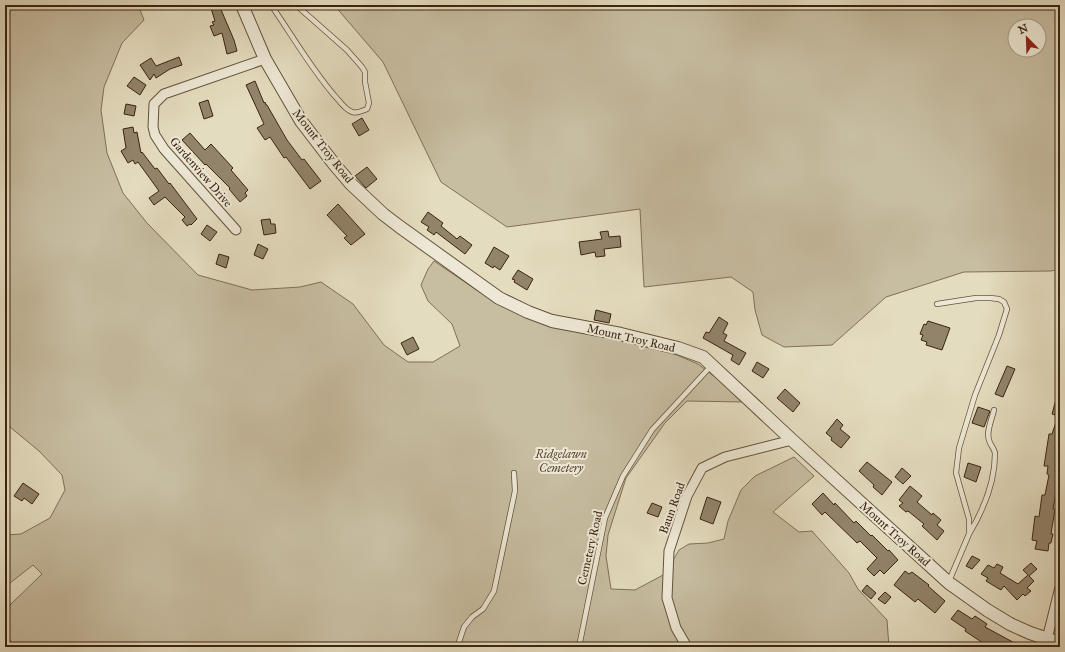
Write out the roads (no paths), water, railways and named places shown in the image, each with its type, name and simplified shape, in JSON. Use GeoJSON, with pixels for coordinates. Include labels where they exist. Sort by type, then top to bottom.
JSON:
{"type":"FeatureCollection","features":[{"type":"Feature","properties":{"kind":"street","name":"Mount Troy Road"},"geometry":{"type":"LineString","coordinates":[[242,5],[265,59],[301,121],[351,184],[383,214],[499,298],[528,312],[552,321],[621,334],[678,348],[703,357],[948,583],[1010,624],[1060,644]]}},
{"type":"Feature","properties":{"kind":"street","name":"Gardenview Drive"},"geometry":{"type":"LineString","coordinates":[[236,230],[164,149],[155,135],[153,127],[154,104],[164,94],[265,59]]}},
{"type":"Feature","properties":{"kind":"street","name":"Baun Road"},"geometry":{"type":"LineString","coordinates":[[687,647],[676,628],[667,598],[669,551],[687,496],[702,468],[725,457],[792,440]]}},
{"type":"Feature","properties":{"kind":"street"},"geometry":{"type":"LineString","coordinates":[[1047,639],[1060,587]]}},
{"type":"Feature","properties":{"kind":"lane"},"geometry":{"type":"LineString","coordinates":[[271,5],[326,86],[344,106],[352,112],[360,112],[367,109],[369,103],[365,82],[365,72],[362,66],[347,50],[296,5]]}},
{"type":"Feature","properties":{"kind":"lane"},"geometry":{"type":"LineString","coordinates":[[937,304],[976,298],[990,298],[999,299],[1004,302],[1007,308],[1004,321],[976,395],[959,448],[956,473],[969,519],[970,534]]}},
{"type":"Feature","properties":{"kind":"lane","name":"Cemetery Road"},"geometry":{"type":"LineString","coordinates":[[579,647],[605,518],[623,476],[652,430],[711,366]]}},
{"type":"Feature","properties":{"kind":"lane"},"geometry":{"type":"LineString","coordinates":[[948,583],[970,534],[979,518],[989,493],[995,452],[988,440],[994,410]]}},
{"type":"Feature","properties":{"kind":"lane"},"geometry":{"type":"LineString","coordinates":[[460,647],[459,642],[464,627],[483,609],[494,591],[515,491],[514,473]]}},
{"type":"Feature","properties":{"kind":"park label","name":"Ridgelawn Cemetery"},"geometry":{"type":"Point","coordinates":[561,461]}}]}
